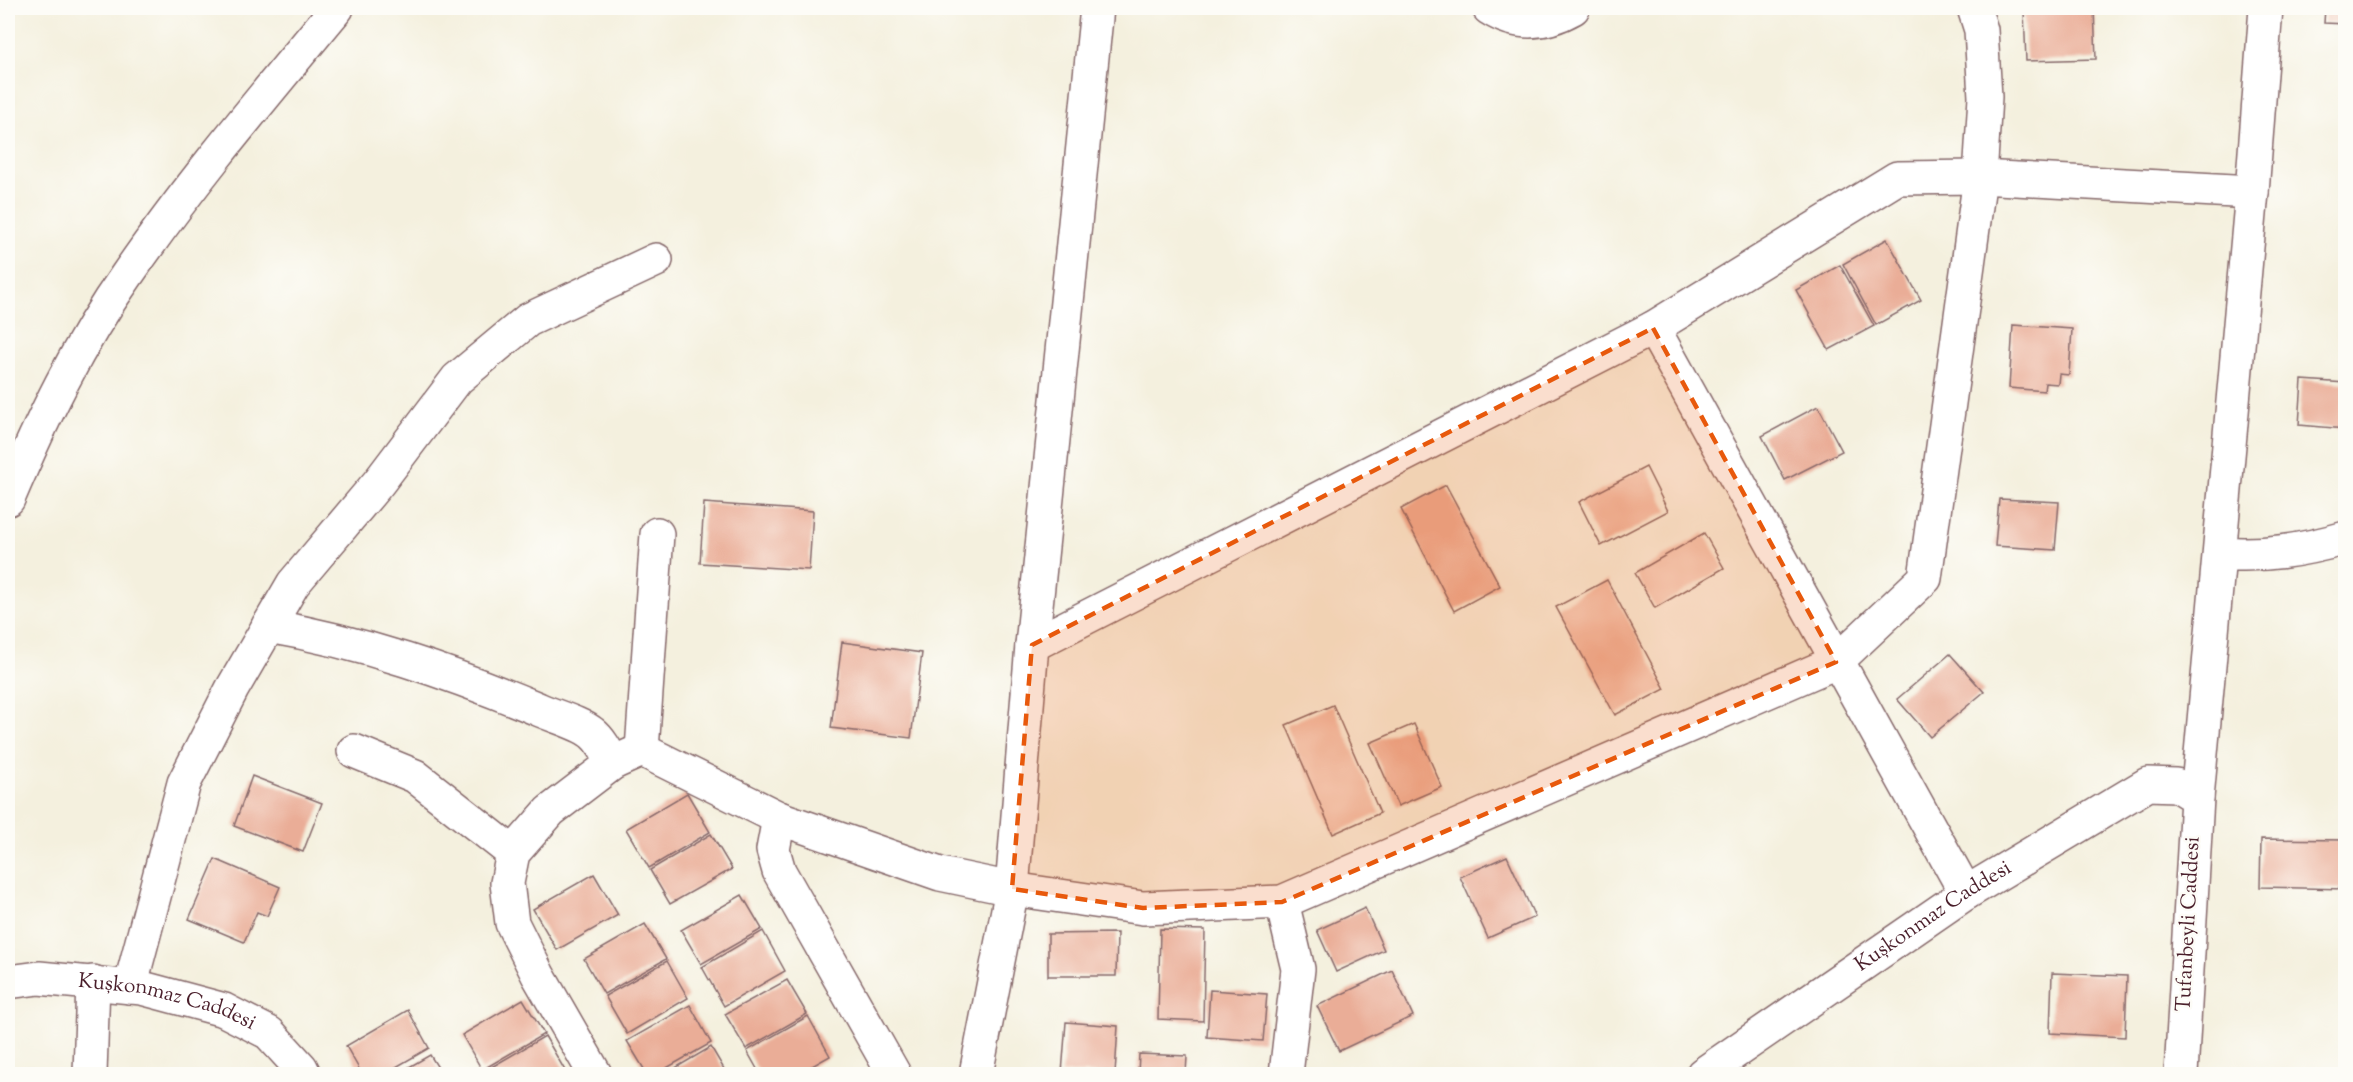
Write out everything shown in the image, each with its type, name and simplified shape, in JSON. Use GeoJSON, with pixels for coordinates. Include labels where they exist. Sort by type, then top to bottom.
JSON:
{"type":"FeatureCollection","features":[{"type":"Feature","properties":{"kind":"street"},"geometry":{"type":"LineString","coordinates":[[8,499],[56,394],[126,276],[232,135],[337,8]]}},
{"type":"Feature","properties":{"kind":"street"},"geometry":{"type":"LineString","coordinates":[[976,1074],[1012,889],[1032,645],[1097,8]]}},
{"type":"Feature","properties":{"kind":"street"},"geometry":{"type":"LineString","coordinates":[[1489,8],[1500,15],[1531,22],[1547,19],[1573,8]]}},
{"type":"Feature","properties":{"kind":"street"},"geometry":{"type":"LineString","coordinates":[[642,750],[779,818],[940,874],[1012,889],[1143,908],[1282,902],[1836,662],[1925,578],[1980,177],[1984,97],[1981,30],[1974,8]]}},
{"type":"Feature","properties":{"kind":"street","name":"Tufanbeyli Caddesi"},"geometry":{"type":"LineString","coordinates":[[2181,1074],[2186,791],[2220,552],[2266,8]]}},
{"type":"Feature","properties":{"kind":"street"},"geometry":{"type":"LineString","coordinates":[[1032,645],[1653,328],[1897,178],[1980,177],[2252,192]]}},
{"type":"Feature","properties":{"kind":"street"},"geometry":{"type":"LineString","coordinates":[[130,987],[184,783],[232,689],[293,584],[379,482],[457,379],[528,320],[656,260]]}},
{"type":"Feature","properties":{"kind":"street"},"geometry":{"type":"LineString","coordinates":[[1653,328],[1966,893]]}},
{"type":"Feature","properties":{"kind":"street"},"geometry":{"type":"LineString","coordinates":[[642,750],[657,534]]}},
{"type":"Feature","properties":{"kind":"street"},"geometry":{"type":"LineString","coordinates":[[2220,552],[2251,556],[2319,545],[2346,538]]}},
{"type":"Feature","properties":{"kind":"street"},"geometry":{"type":"LineString","coordinates":[[268,626],[334,639],[391,655],[525,704],[591,732],[600,741],[613,763]]}},
{"type":"Feature","properties":{"kind":"street"},"geometry":{"type":"LineString","coordinates":[[595,1074],[538,975],[512,923],[507,883],[513,852],[550,811],[613,763],[642,750]]}},
{"type":"Feature","properties":{"kind":"street"},"geometry":{"type":"LineString","coordinates":[[354,751],[415,776],[513,852]]}},
{"type":"Feature","properties":{"kind":"street","name":"Kuşkonmaz Caddesi"},"geometry":{"type":"LineString","coordinates":[[1703,1074],[1966,893],[2148,784],[2186,791]]}},
{"type":"Feature","properties":{"kind":"street"},"geometry":{"type":"LineString","coordinates":[[779,818],[773,850],[779,871],[894,1074]]}},
{"type":"Feature","properties":{"kind":"street"},"geometry":{"type":"LineString","coordinates":[[1282,902],[1298,969],[1286,1074]]}},
{"type":"Feature","properties":{"kind":"street","name":"Kuşkonmaz Caddesi"},"geometry":{"type":"LineString","coordinates":[[8,982],[39,978],[93,982],[130,987],[224,1010],[269,1033],[304,1074]]}},
{"type":"Feature","properties":{"kind":"street"},"geometry":{"type":"LineString","coordinates":[[90,1074],[93,982]]}},
{"type":"Feature","properties":{"kind":"highlighted area"},"geometry":{"type":"Polygon","coordinates":[[[1653,328],[1836,662],[1282,902],[1143,908],[1012,889],[1032,645],[1653,328]]]}},
{"type":"Feature","properties":{"kind":"building"},"geometry":{"type":"Polygon","coordinates":[[[2325,8],[2346,8],[2346,24],[2324,23],[2325,8]]]}},
{"type":"Feature","properties":{"kind":"building"},"geometry":{"type":"Polygon","coordinates":[[[2094,9],[2096,59],[2026,61],[2024,11],[2094,9]]]}},
{"type":"Feature","properties":{"kind":"building"},"geometry":{"type":"Polygon","coordinates":[[[1887,239],[1921,300],[1876,325],[1843,264],[1887,239]]]}},
{"type":"Feature","properties":{"kind":"building"},"geometry":{"type":"Polygon","coordinates":[[[1840,265],[1874,326],[1829,350],[1796,290],[1840,265]]]}},
{"type":"Feature","properties":{"kind":"building"},"geometry":{"type":"Polygon","coordinates":[[[2013,325],[2072,329],[2069,375],[2059,374],[2058,384],[2045,383],[2044,391],[2009,388],[2013,325]]]}},
{"type":"Feature","properties":{"kind":"building"},"geometry":{"type":"Polygon","coordinates":[[[2302,380],[2346,383],[2346,429],[2299,425],[2302,380]]]}},
{"type":"Feature","properties":{"kind":"building"},"geometry":{"type":"Polygon","coordinates":[[[1818,406],[1842,451],[1785,480],[1762,436],[1818,406]]]}},
{"type":"Feature","properties":{"kind":"building"},"geometry":{"type":"Polygon","coordinates":[[[1646,467],[1668,511],[1601,546],[1579,502],[1646,467]]]}},
{"type":"Feature","properties":{"kind":"building"},"geometry":{"type":"Polygon","coordinates":[[[1446,485],[1500,586],[1454,611],[1401,509],[1446,485]]]}},
{"type":"Feature","properties":{"kind":"building"},"geometry":{"type":"Polygon","coordinates":[[[1999,499],[2059,502],[2055,550],[1995,546],[1999,499]]]}},
{"type":"Feature","properties":{"kind":"building"},"geometry":{"type":"Polygon","coordinates":[[[704,503],[813,511],[809,570],[700,563],[704,503]]]}},
{"type":"Feature","properties":{"kind":"building"},"geometry":{"type":"Polygon","coordinates":[[[1704,533],[1724,568],[1655,608],[1635,573],[1704,533]]]}},
{"type":"Feature","properties":{"kind":"building"},"geometry":{"type":"Polygon","coordinates":[[[1607,580],[1665,689],[1615,715],[1556,607],[1607,580]]]}},
{"type":"Feature","properties":{"kind":"building"},"geometry":{"type":"Polygon","coordinates":[[[842,642],[922,653],[911,738],[831,728],[842,642]]]}},
{"type":"Feature","properties":{"kind":"building"},"geometry":{"type":"Polygon","coordinates":[[[1950,654],[1984,692],[1930,737],[1897,699],[1950,654]]]}},
{"type":"Feature","properties":{"kind":"building"},"geometry":{"type":"Polygon","coordinates":[[[1333,705],[1380,813],[1333,834],[1286,725],[1333,705]]]}},
{"type":"Feature","properties":{"kind":"building"},"geometry":{"type":"Polygon","coordinates":[[[1414,724],[1442,787],[1398,806],[1370,743],[1414,724]]]}},
{"type":"Feature","properties":{"kind":"building"},"geometry":{"type":"Polygon","coordinates":[[[252,776],[322,803],[303,852],[234,826],[252,776]]]}},
{"type":"Feature","properties":{"kind":"building"},"geometry":{"type":"Polygon","coordinates":[[[687,793],[710,832],[649,868],[626,829],[687,793]]]}},
{"type":"Feature","properties":{"kind":"building"},"geometry":{"type":"Polygon","coordinates":[[[711,834],[732,869],[670,904],[650,870],[711,834]]]}},
{"type":"Feature","properties":{"kind":"building"},"geometry":{"type":"Polygon","coordinates":[[[2261,839],[2346,840],[2346,889],[2260,887],[2261,839]]]}},
{"type":"Feature","properties":{"kind":"building"},"geometry":{"type":"Polygon","coordinates":[[[1507,856],[1535,917],[1488,938],[1460,877],[1507,856]]]}},
{"type":"Feature","properties":{"kind":"building"},"geometry":{"type":"Polygon","coordinates":[[[215,859],[280,887],[267,916],[257,912],[244,942],[189,919],[215,859]]]}},
{"type":"Feature","properties":{"kind":"building"},"geometry":{"type":"Polygon","coordinates":[[[594,874],[618,915],[557,950],[533,909],[594,874]]]}},
{"type":"Feature","properties":{"kind":"building"},"geometry":{"type":"Polygon","coordinates":[[[742,895],[762,929],[701,964],[681,930],[742,895]]]}},
{"type":"Feature","properties":{"kind":"building"},"geometry":{"type":"Polygon","coordinates":[[[1365,908],[1384,950],[1336,972],[1317,930],[1365,908]]]}},
{"type":"Feature","properties":{"kind":"building"},"geometry":{"type":"Polygon","coordinates":[[[645,924],[666,959],[604,994],[584,959],[645,924]]]}},
{"type":"Feature","properties":{"kind":"building"},"geometry":{"type":"Polygon","coordinates":[[[1160,929],[1205,930],[1203,1021],[1158,1019],[1160,929]]]}},
{"type":"Feature","properties":{"kind":"building"},"geometry":{"type":"Polygon","coordinates":[[[763,931],[785,971],[724,1006],[702,967],[763,931]]]}},
{"type":"Feature","properties":{"kind":"building"},"geometry":{"type":"Polygon","coordinates":[[[1117,933],[1116,976],[1048,976],[1048,934],[1117,933]]]}},
{"type":"Feature","properties":{"kind":"building"},"geometry":{"type":"Polygon","coordinates":[[[667,961],[688,998],[627,1034],[605,996],[667,961]]]}},
{"type":"Feature","properties":{"kind":"building"},"geometry":{"type":"Polygon","coordinates":[[[1392,970],[1413,1016],[1339,1051],[1317,1006],[1392,970]]]}},
{"type":"Feature","properties":{"kind":"building"},"geometry":{"type":"Polygon","coordinates":[[[2052,973],[2127,976],[2125,1037],[2050,1033],[2052,973]]]}},
{"type":"Feature","properties":{"kind":"building"},"geometry":{"type":"Polygon","coordinates":[[[787,980],[807,1014],[746,1049],[725,1014],[787,980]]]}},
{"type":"Feature","properties":{"kind":"building"},"geometry":{"type":"Polygon","coordinates":[[[1210,990],[1267,994],[1263,1041],[1207,1037],[1210,990]]]}},
{"type":"Feature","properties":{"kind":"building"},"geometry":{"type":"Polygon","coordinates":[[[523,999],[544,1034],[482,1070],[462,1035],[523,999]]]}},
{"type":"Feature","properties":{"kind":"building"},"geometry":{"type":"Polygon","coordinates":[[[690,1005],[711,1043],[656,1074],[647,1074],[627,1041],[690,1005]]]}},
{"type":"Feature","properties":{"kind":"building"},"geometry":{"type":"Polygon","coordinates":[[[408,1010],[429,1048],[384,1074],[362,1074],[346,1046],[408,1010]]]}},
{"type":"Feature","properties":{"kind":"building"},"geometry":{"type":"Polygon","coordinates":[[[808,1016],[830,1056],[798,1074],[760,1074],[747,1051],[808,1016]]]}},
{"type":"Feature","properties":{"kind":"building"},"geometry":{"type":"Polygon","coordinates":[[[1066,1022],[1118,1026],[1115,1074],[1062,1073],[1066,1022]]]}},
{"type":"Feature","properties":{"kind":"building"},"geometry":{"type":"Polygon","coordinates":[[[545,1036],[567,1074],[485,1074],[483,1072],[545,1036]]]}},
{"type":"Feature","properties":{"kind":"building"},"geometry":{"type":"Polygon","coordinates":[[[711,1047],[727,1074],[665,1074],[711,1047]]]}},
{"type":"Feature","properties":{"kind":"building"},"geometry":{"type":"Polygon","coordinates":[[[1139,1054],[1187,1056],[1186,1074],[1138,1074],[1139,1054]]]}},
{"type":"Feature","properties":{"kind":"building"},"geometry":{"type":"Polygon","coordinates":[[[430,1055],[442,1074],[397,1074],[430,1055]]]}}]}
